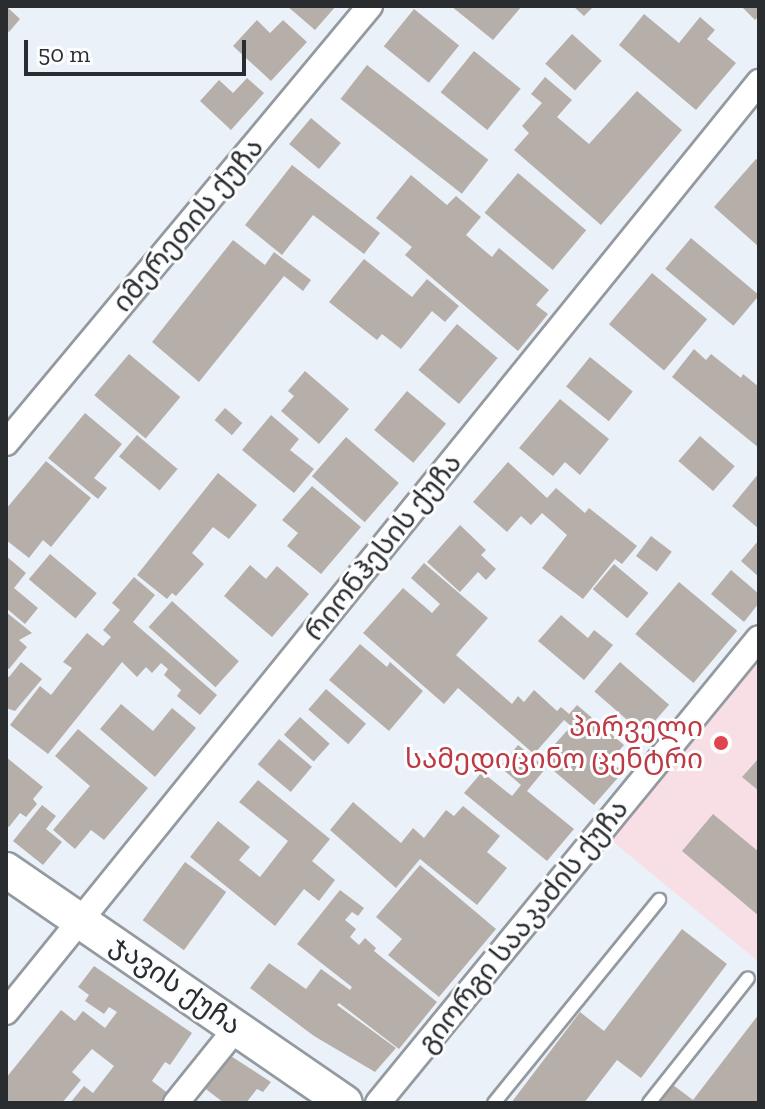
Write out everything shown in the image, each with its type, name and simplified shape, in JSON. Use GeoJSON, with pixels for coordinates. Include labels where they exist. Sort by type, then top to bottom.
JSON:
{"type":"FeatureCollection","features":[{"type":"Feature","properties":{"kind":"street","name":"იმერეთის ქუჩა"},"geometry":{"type":"LineString","coordinates":[[6,443],[370,6]]}},
{"type":"Feature","properties":{"kind":"street","name":"რიონჰესის ქუჩა"},"geometry":{"type":"LineString","coordinates":[[6,1012],[759,82]]}},
{"type":"Feature","properties":{"kind":"street","name":"გიორგი სააკაძის ქუჩა"},"geometry":{"type":"LineString","coordinates":[[378,1103],[759,638]]}},
{"type":"Feature","properties":{"kind":"street","name":"ჯავის ქუჩა"},"geometry":{"type":"LineString","coordinates":[[6,870],[345,1103]]}},
{"type":"Feature","properties":{"kind":"street"},"geometry":{"type":"LineString","coordinates":[[176,1103],[237,1027]]}},
{"type":"Feature","properties":{"kind":"lane"},"geometry":{"type":"LineString","coordinates":[[494,1103],[659,900]]}},
{"type":"Feature","properties":{"kind":"lane"},"geometry":{"type":"LineString","coordinates":[[649,1103],[748,978]]}},
{"type":"Feature","properties":{"kind":"shaded area","name":"პირველი სამედიცინო ცენტრი"},"geometry":{"type":"Polygon","coordinates":[[[759,651],[759,962],[606,836],[759,651]]]}},
{"type":"Feature","properties":{"kind":"building"},"geometry":{"type":"Polygon","coordinates":[[[6,6],[20,19],[9,32],[6,30],[6,6]]]}},
{"type":"Feature","properties":{"kind":"building"},"geometry":{"type":"Polygon","coordinates":[[[287,6],[336,6],[315,30],[287,6]]]}},
{"type":"Feature","properties":{"kind":"building"},"geometry":{"type":"Polygon","coordinates":[[[451,6],[522,6],[493,40],[451,6]]]}},
{"type":"Feature","properties":{"kind":"building"},"geometry":{"type":"Polygon","coordinates":[[[573,6],[594,6],[584,16],[573,6]]]}},
{"type":"Feature","properties":{"kind":"building"},"geometry":{"type":"Polygon","coordinates":[[[741,6],[759,6],[759,16],[755,20],[741,6]]]}},
{"type":"Feature","properties":{"kind":"building"},"geometry":{"type":"Polygon","coordinates":[[[414,9],[459,46],[429,83],[384,46],[414,9]]]}},
{"type":"Feature","properties":{"kind":"building"},"geometry":{"type":"Polygon","coordinates":[[[644,14],[679,43],[700,17],[715,30],[707,39],[736,63],[696,110],[619,45],[644,14]]]}},
{"type":"Feature","properties":{"kind":"building"},"geometry":{"type":"Polygon","coordinates":[[[257,20],[270,33],[283,20],[307,42],[271,81],[233,46],[257,20]]]}},
{"type":"Feature","properties":{"kind":"building"},"geometry":{"type":"Polygon","coordinates":[[[572,34],[602,61],[575,90],[545,64],[572,34]]]}},
{"type":"Feature","properties":{"kind":"building"},"geometry":{"type":"Polygon","coordinates":[[[474,51],[521,89],[487,130],[441,92],[474,51]]]}},
{"type":"Feature","properties":{"kind":"building"},"geometry":{"type":"Polygon","coordinates":[[[367,65],[488,160],[462,194],[341,99],[367,65]]]}},
{"type":"Feature","properties":{"kind":"building"},"geometry":{"type":"Polygon","coordinates":[[[545,77],[572,100],[557,117],[589,144],[637,91],[682,130],[601,225],[514,150],[529,133],[522,126],[542,103],[531,94],[545,77]]]}},
{"type":"Feature","properties":{"kind":"building"},"geometry":{"type":"Polygon","coordinates":[[[247,78],[264,93],[231,130],[200,101],[219,80],[233,93],[247,78]]]}},
{"type":"Feature","properties":{"kind":"building"},"geometry":{"type":"Polygon","coordinates":[[[311,118],[341,143],[319,169],[289,144],[311,118]]]}},
{"type":"Feature","properties":{"kind":"building"},"geometry":{"type":"Polygon","coordinates":[[[756,159],[759,161],[759,247],[714,207],[756,159]]]}},
{"type":"Feature","properties":{"kind":"building"},"geometry":{"type":"Polygon","coordinates":[[[292,165],[380,233],[364,254],[313,215],[282,255],[245,225],[292,165]]]}},
{"type":"Feature","properties":{"kind":"building"},"geometry":{"type":"Polygon","coordinates":[[[518,173],[586,230],[553,270],[485,213],[518,173]]]}},
{"type":"Feature","properties":{"kind":"building"},"geometry":{"type":"Polygon","coordinates":[[[411,175],[447,205],[456,196],[481,217],[466,235],[492,257],[499,248],[549,290],[536,305],[548,314],[518,351],[405,255],[412,247],[376,218],[411,175]]]}},
{"type":"Feature","properties":{"kind":"building"},"geometry":{"type":"Polygon","coordinates":[[[691,238],[759,295],[733,326],[665,269],[691,238]]]}},
{"type":"Feature","properties":{"kind":"building"},"geometry":{"type":"Polygon","coordinates":[[[233,240],[265,265],[274,252],[311,280],[303,291],[284,276],[199,382],[152,342],[233,240]]]}},
{"type":"Feature","properties":{"kind":"building"},"geometry":{"type":"Polygon","coordinates":[[[364,259],[412,297],[427,279],[459,306],[445,322],[432,311],[401,349],[382,334],[377,340],[329,302],[364,259]]]}},
{"type":"Feature","properties":{"kind":"building"},"geometry":{"type":"Polygon","coordinates":[[[652,273],[707,319],[664,371],[609,324],[652,273]]]}},
{"type":"Feature","properties":{"kind":"building"},"geometry":{"type":"Polygon","coordinates":[[[457,324],[498,358],[459,404],[418,370],[457,324]]]}},
{"type":"Feature","properties":{"kind":"building"},"geometry":{"type":"Polygon","coordinates":[[[694,349],[706,360],[711,354],[741,378],[743,374],[759,387],[759,448],[672,377],[694,349]]]}},
{"type":"Feature","properties":{"kind":"building"},"geometry":{"type":"Polygon","coordinates":[[[129,354],[180,397],[146,438],[94,395],[129,354]]]}},
{"type":"Feature","properties":{"kind":"building"},"geometry":{"type":"Polygon","coordinates":[[[590,357],[633,392],[609,421],[566,387],[590,357]]]}},
{"type":"Feature","properties":{"kind":"building"},"geometry":{"type":"Polygon","coordinates":[[[305,371],[349,409],[319,444],[281,411],[294,396],[288,391],[305,371]]]}},
{"type":"Feature","properties":{"kind":"building"},"geometry":{"type":"Polygon","coordinates":[[[407,391],[446,424],[413,463],[374,430],[407,391]]]}},
{"type":"Feature","properties":{"kind":"building"},"geometry":{"type":"Polygon","coordinates":[[[560,399],[609,439],[580,475],[565,462],[553,476],[519,448],[560,399]]]}},
{"type":"Feature","properties":{"kind":"building"},"geometry":{"type":"Polygon","coordinates":[[[225,408],[242,423],[232,435],[215,420],[225,408]]]}},
{"type":"Feature","properties":{"kind":"building"},"geometry":{"type":"Polygon","coordinates":[[[85,413],[122,444],[94,478],[107,488],[98,499],[48,458],[85,413]]]}},
{"type":"Feature","properties":{"kind":"building"},"geometry":{"type":"Polygon","coordinates":[[[271,415],[299,439],[290,450],[314,469],[294,493],[242,450],[271,415]]]}},
{"type":"Feature","properties":{"kind":"building"},"geometry":{"type":"Polygon","coordinates":[[[137,435],[178,469],[160,491],[119,456],[137,435]]]}},
{"type":"Feature","properties":{"kind":"building"},"geometry":{"type":"Polygon","coordinates":[[[700,436],[735,466],[713,491],[678,461],[700,436]]]}},
{"type":"Feature","properties":{"kind":"building"},"geometry":{"type":"Polygon","coordinates":[[[346,437],[399,483],[365,522],[312,476],[346,437]]]}},
{"type":"Feature","properties":{"kind":"building"},"geometry":{"type":"Polygon","coordinates":[[[46,461],[91,498],[51,547],[43,540],[29,558],[6,540],[6,509],[46,461]]]}},
{"type":"Feature","properties":{"kind":"building"},"geometry":{"type":"Polygon","coordinates":[[[508,462],[547,498],[556,488],[585,513],[589,508],[637,546],[622,564],[615,559],[583,599],[542,568],[567,535],[542,513],[531,525],[521,516],[507,532],[473,502],[508,462]]]}},
{"type":"Feature","properties":{"kind":"building"},"geometry":{"type":"Polygon","coordinates":[[[218,473],[257,505],[229,539],[213,527],[192,553],[204,564],[176,596],[172,593],[167,599],[137,575],[218,473]]]}},
{"type":"Feature","properties":{"kind":"building"},"geometry":{"type":"Polygon","coordinates":[[[759,473],[759,529],[732,506],[759,473]]]}},
{"type":"Feature","properties":{"kind":"building"},"geometry":{"type":"Polygon","coordinates":[[[312,486],[361,527],[321,574],[287,546],[298,533],[282,520],[312,486]]]}},
{"type":"Feature","properties":{"kind":"building"},"geometry":{"type":"Polygon","coordinates":[[[460,525],[486,550],[481,555],[496,569],[486,580],[478,572],[460,592],[427,562],[460,525]]]}},
{"type":"Feature","properties":{"kind":"building"},"geometry":{"type":"Polygon","coordinates":[[[651,536],[672,552],[657,572],[636,556],[651,536]]]}},
{"type":"Feature","properties":{"kind":"building"},"geometry":{"type":"Polygon","coordinates":[[[759,540],[759,577],[741,561],[759,540]]]}},
{"type":"Feature","properties":{"kind":"building"},"geometry":{"type":"Polygon","coordinates":[[[50,554],[97,593],[76,618],[29,579],[50,554]]]}},
{"type":"Feature","properties":{"kind":"building"},"geometry":{"type":"Polygon","coordinates":[[[6,556],[26,573],[14,588],[38,608],[25,624],[6,608],[6,556]]]}},
{"type":"Feature","properties":{"kind":"building"},"geometry":{"type":"Polygon","coordinates":[[[424,563],[488,618],[456,655],[512,704],[518,696],[524,702],[534,690],[557,711],[561,707],[569,714],[577,705],[624,745],[610,761],[623,772],[594,805],[541,760],[571,726],[564,720],[534,754],[458,688],[444,704],[363,633],[403,588],[432,613],[440,604],[411,578],[424,563]]]}},
{"type":"Feature","properties":{"kind":"building"},"geometry":{"type":"Polygon","coordinates":[[[614,564],[648,593],[627,618],[593,589],[614,564]]]}},
{"type":"Feature","properties":{"kind":"building"},"geometry":{"type":"Polygon","coordinates":[[[250,565],[266,579],[277,566],[309,594],[272,637],[224,596],[250,565]]]}},
{"type":"Feature","properties":{"kind":"building"},"geometry":{"type":"Polygon","coordinates":[[[731,570],[759,594],[759,603],[744,622],[711,594],[731,570]]]}},
{"type":"Feature","properties":{"kind":"building"},"geometry":{"type":"Polygon","coordinates":[[[134,577],[155,595],[133,622],[217,695],[200,715],[177,696],[181,690],[164,675],[168,669],[161,663],[152,673],[146,667],[137,677],[122,662],[48,754],[10,725],[40,686],[51,695],[72,668],[63,662],[87,633],[103,646],[111,637],[103,630],[120,610],[112,603],[134,577]]]}},
{"type":"Feature","properties":{"kind":"building"},"geometry":{"type":"Polygon","coordinates":[[[679,582],[737,631],[694,683],[635,634],[679,582]]]}},
{"type":"Feature","properties":{"kind":"building"},"geometry":{"type":"Polygon","coordinates":[[[172,601],[239,661],[215,687],[149,627],[172,601]]]}},
{"type":"Feature","properties":{"kind":"building"},"geometry":{"type":"Polygon","coordinates":[[[6,612],[32,633],[19,640],[27,647],[9,669],[6,667],[6,612]]]}},
{"type":"Feature","properties":{"kind":"building"},"geometry":{"type":"Polygon","coordinates":[[[561,615],[588,638],[594,630],[613,645],[584,680],[538,641],[561,615]]]}},
{"type":"Feature","properties":{"kind":"building"},"geometry":{"type":"Polygon","coordinates":[[[360,644],[387,667],[390,662],[423,691],[389,731],[329,680],[360,644]]]}},
{"type":"Feature","properties":{"kind":"building"},"geometry":{"type":"Polygon","coordinates":[[[21,662],[42,679],[15,711],[6,708],[6,675],[9,677],[21,662]]]}},
{"type":"Feature","properties":{"kind":"building"},"geometry":{"type":"Polygon","coordinates":[[[620,662],[669,705],[643,734],[594,691],[620,662]]]}},
{"type":"Feature","properties":{"kind":"building"},"geometry":{"type":"Polygon","coordinates":[[[326,689],[366,724],[348,744],[308,709],[326,689]]]}},
{"type":"Feature","properties":{"kind":"building"},"geometry":{"type":"Polygon","coordinates":[[[121,704],[153,731],[172,708],[196,728],[155,777],[100,729],[121,704]]]}},
{"type":"Feature","properties":{"kind":"building"},"geometry":{"type":"Polygon","coordinates":[[[300,717],[330,744],[314,762],[284,735],[300,717]]]}},
{"type":"Feature","properties":{"kind":"building"},"geometry":{"type":"Polygon","coordinates":[[[78,729],[148,788],[104,840],[91,830],[75,849],[53,830],[90,786],[55,756],[78,729]]]}},
{"type":"Feature","properties":{"kind":"building"},"geometry":{"type":"Polygon","coordinates":[[[279,739],[312,767],[291,792],[258,764],[279,739]]]}},
{"type":"Feature","properties":{"kind":"building"},"geometry":{"type":"Polygon","coordinates":[[[518,745],[546,768],[527,791],[574,829],[547,861],[464,793],[482,772],[512,796],[521,785],[500,767],[518,745]]]}},
{"type":"Feature","properties":{"kind":"building"},"geometry":{"type":"Polygon","coordinates":[[[6,757],[43,787],[33,799],[37,804],[26,817],[20,813],[9,827],[6,825],[6,757]]]}},
{"type":"Feature","properties":{"kind":"building"},"geometry":{"type":"Polygon","coordinates":[[[759,758],[759,791],[742,777],[759,758]]]}},
{"type":"Feature","properties":{"kind":"building"},"geometry":{"type":"Polygon","coordinates":[[[258,780],[330,839],[312,861],[335,880],[319,901],[304,889],[275,926],[190,857],[218,821],[250,847],[239,860],[260,877],[288,841],[239,802],[258,780]]]}},
{"type":"Feature","properties":{"kind":"building"},"geometry":{"type":"Polygon","coordinates":[[[353,802],[401,843],[413,828],[424,838],[446,810],[454,816],[463,806],[500,836],[487,852],[507,868],[477,905],[420,859],[396,888],[330,830],[353,802]]]}},
{"type":"Feature","properties":{"kind":"building"},"geometry":{"type":"Polygon","coordinates":[[[42,805],[56,816],[46,829],[62,842],[43,865],[13,841],[42,805]]]}},
{"type":"Feature","properties":{"kind":"building"},"geometry":{"type":"Polygon","coordinates":[[[713,814],[759,852],[759,916],[682,851],[713,814]]]}},
{"type":"Feature","properties":{"kind":"building"},"geometry":{"type":"Polygon","coordinates":[[[185,862],[226,892],[184,950],[143,920],[185,862]]]}},
{"type":"Feature","properties":{"kind":"building"},"geometry":{"type":"Polygon","coordinates":[[[420,865],[496,929],[439,997],[388,955],[402,939],[376,917],[420,865]]]}},
{"type":"Feature","properties":{"kind":"building"},"geometry":{"type":"Polygon","coordinates":[[[340,890],[364,908],[358,916],[352,912],[345,920],[356,929],[350,937],[359,945],[365,938],[376,948],[374,951],[437,1002],[399,1049],[339,1003],[337,1005],[396,1048],[375,1072],[314,1036],[250,988],[269,963],[306,989],[321,969],[350,990],[352,987],[297,944],[340,890]]]}},
{"type":"Feature","properties":{"kind":"building"},"geometry":{"type":"Polygon","coordinates":[[[682,929],[727,964],[641,1078],[617,1060],[584,1103],[511,1103],[580,1012],[604,1031],[682,929]]]}},
{"type":"Feature","properties":{"kind":"building"},"geometry":{"type":"Polygon","coordinates":[[[94,966],[192,1033],[170,1065],[165,1062],[152,1081],[173,1097],[168,1103],[70,1103],[84,1086],[93,1093],[114,1066],[92,1049],[72,1072],[81,1080],[62,1103],[6,1103],[6,1078],[61,1010],[75,1021],[83,1011],[105,1028],[117,1012],[109,1007],[104,1014],[85,1001],[89,995],[78,987],[94,966]]]}},
{"type":"Feature","properties":{"kind":"building"},"geometry":{"type":"Polygon","coordinates":[[[759,1014],[759,1103],[653,1103],[669,1082],[693,1100],[759,1014]]]}},
{"type":"Feature","properties":{"kind":"building"},"geometry":{"type":"Polygon","coordinates":[[[223,1051],[271,1082],[263,1092],[257,1089],[246,1103],[224,1103],[198,1083],[223,1051]]]}},
{"type":"Feature","properties":{"kind":"place","name":"პირველი სამედიცინო ცენტრი"},"geometry":{"type":"Point","coordinates":[721,743]}}]}
